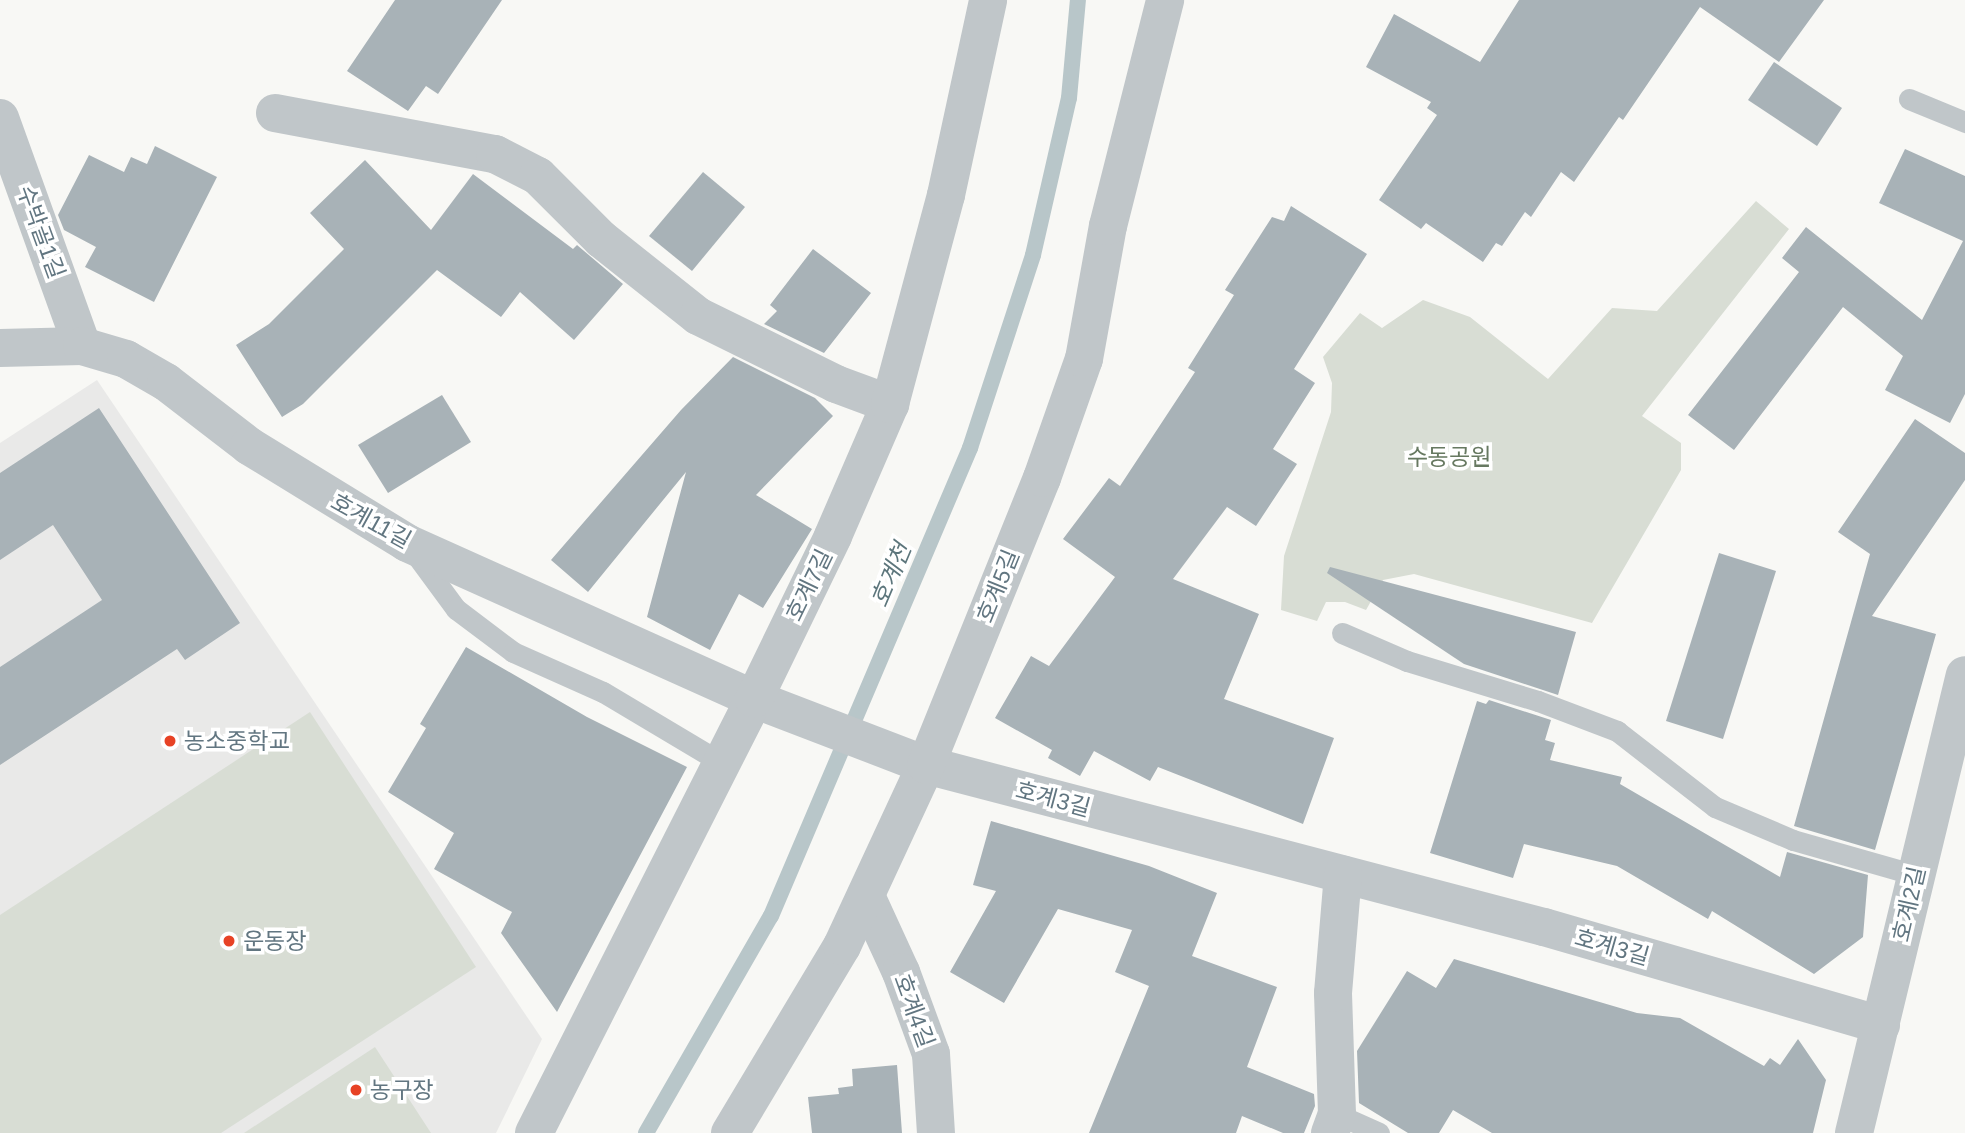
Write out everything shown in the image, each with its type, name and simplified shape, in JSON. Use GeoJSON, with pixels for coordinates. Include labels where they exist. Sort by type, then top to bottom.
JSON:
{"type":"FeatureCollection","features":[{"type":"Feature","properties":{"kind":"street","name":"호계7길"},"geometry":{"type":"LineString","coordinates":[[534,1133],[754,699],[833,537],[890,404],[946,195],[988,0]]}},
{"type":"Feature","properties":{"kind":"street","name":"호계5길"},"geometry":{"type":"LineString","coordinates":[[730,1133],[842,946],[866,896],[926,765],[1042,478],[1084,359],[1108,226],[1165,0]]}},
{"type":"Feature","properties":{"kind":"street"},"geometry":{"type":"LineString","coordinates":[[275,113],[495,154],[538,177],[601,239],[698,316],[836,384],[890,404]]}},
{"type":"Feature","properties":{"kind":"street","name":"수박골1길"},"geometry":{"type":"LineString","coordinates":[[0,118],[82,346]]}},
{"type":"Feature","properties":{"kind":"street","name":"호계11길"},"geometry":{"type":"LineString","coordinates":[[0,348],[82,346],[126,359],[166,382],[249,446],[407,542],[799,717]]}},
{"type":"Feature","properties":{"kind":"street","name":"호계2길"},"geometry":{"type":"LineString","coordinates":[[1854,1133],[1965,675]]}},
{"type":"Feature","properties":{"kind":"street","name":"호계3길"},"geometry":{"type":"LineString","coordinates":[[799,717],[926,765],[1343,874],[1881,1025]]}},
{"type":"Feature","properties":{"kind":"street"},"geometry":{"type":"LineString","coordinates":[[1334,1123],[1334,993],[1343,874]]}},
{"type":"Feature","properties":{"kind":"street","name":"호계4길"},"geometry":{"type":"LineString","coordinates":[[866,896],[901,972],[930,1054],[936,1133]]}},
{"type":"Feature","properties":{"kind":"lane"},"geometry":{"type":"LineString","coordinates":[[1909,99],[1965,122]]}},
{"type":"Feature","properties":{"kind":"lane"},"geometry":{"type":"LineString","coordinates":[[407,542],[456,609],[513,652],[603,692],[722,763]]}},
{"type":"Feature","properties":{"kind":"lane"},"geometry":{"type":"LineString","coordinates":[[1342,633],[1407,661],[1538,701],[1617,731],[1715,807],[1793,840],[1916,875]]}},
{"type":"Feature","properties":{"kind":"lane"},"geometry":{"type":"LineString","coordinates":[[1334,1123],[1380,1133]]}},
{"type":"Feature","properties":{"kind":"shaded area","name":"농소중학교"},"geometry":{"type":"Polygon","coordinates":[[[97,380],[542,1039],[496,1133],[0,1133],[0,443],[97,380]]]}},
{"type":"Feature","properties":{"kind":"green space","name":"수동공원"},"geometry":{"type":"Polygon","coordinates":[[[1756,201],[1789,229],[1642,416],[1681,443],[1681,470],[1592,623],[1414,574],[1383,580],[1366,610],[1345,602],[1326,602],[1317,621],[1281,610],[1284,556],[1331,412],[1332,383],[1323,357],[1360,313],[1382,328],[1423,300],[1470,317],[1548,379],[1612,308],[1657,311],[1756,201]]]}},
{"type":"Feature","properties":{"kind":"green space","name":"운동장"},"geometry":{"type":"Polygon","coordinates":[[[310,712],[476,967],[221,1133],[0,1133],[0,915],[310,712]]]}},
{"type":"Feature","properties":{"kind":"green space","name":"농구장"},"geometry":{"type":"Polygon","coordinates":[[[375,1047],[431,1133],[244,1133],[375,1047]]]}},
{"type":"Feature","properties":{"kind":"building"},"geometry":{"type":"Polygon","coordinates":[[[395,0],[502,0],[438,94],[426,86],[408,111],[347,71],[395,0]]]}},
{"type":"Feature","properties":{"kind":"building"},"geometry":{"type":"Polygon","coordinates":[[[1519,0],[1824,0],[1779,62],[1700,7],[1623,120],[1619,117],[1574,182],[1561,172],[1531,217],[1525,212],[1502,246],[1496,243],[1483,262],[1426,223],[1421,229],[1379,200],[1437,115],[1427,108],[1431,102],[1366,67],[1394,14],[1480,62],[1519,0]]]}},
{"type":"Feature","properties":{"kind":"building"},"geometry":{"type":"Polygon","coordinates":[[[1774,62],[1842,108],[1817,146],[1748,100],[1774,62]]]}},
{"type":"Feature","properties":{"kind":"building"},"geometry":{"type":"Polygon","coordinates":[[[155,146],[217,177],[154,302],[85,267],[96,247],[64,230],[58,215],[89,155],[124,172],[131,157],[147,164],[155,146]]]}},
{"type":"Feature","properties":{"kind":"building"},"geometry":{"type":"Polygon","coordinates":[[[1905,149],[1965,176],[1965,394],[1950,423],[1885,390],[1903,356],[1843,307],[1734,450],[1688,415],[1799,272],[1782,258],[1806,227],[1922,320],[1963,241],[1879,203],[1905,149]]]}},
{"type":"Feature","properties":{"kind":"building"},"geometry":{"type":"Polygon","coordinates":[[[365,160],[431,230],[473,174],[573,249],[577,245],[623,284],[574,340],[520,292],[501,317],[437,270],[303,404],[282,417],[236,345],[269,324],[344,249],[310,213],[365,160]]]}},
{"type":"Feature","properties":{"kind":"building"},"geometry":{"type":"Polygon","coordinates":[[[703,172],[745,207],[692,271],[649,236],[703,172]]]}},
{"type":"Feature","properties":{"kind":"building"},"geometry":{"type":"Polygon","coordinates":[[[1291,206],[1367,254],[1294,369],[1315,383],[1273,449],[1297,464],[1256,526],[1227,507],[1173,579],[1259,614],[1224,699],[1334,738],[1303,824],[1158,767],[1150,781],[1094,751],[1080,776],[1048,758],[1052,750],[995,718],[1031,656],[1049,666],[1115,577],[1063,539],[1109,478],[1120,486],[1195,372],[1188,368],[1234,295],[1225,290],[1272,217],[1284,221],[1291,206]]]}},
{"type":"Feature","properties":{"kind":"building"},"geometry":{"type":"Polygon","coordinates":[[[813,249],[871,293],[824,353],[764,324],[777,311],[770,305],[813,249]]]}},
{"type":"Feature","properties":{"kind":"building"},"geometry":{"type":"Polygon","coordinates":[[[733,357],[815,398],[833,416],[756,495],[812,529],[763,608],[739,594],[710,650],[647,617],[686,472],[588,592],[551,560],[681,410],[733,357]]]}},
{"type":"Feature","properties":{"kind":"building"},"geometry":{"type":"Polygon","coordinates":[[[442,395],[471,442],[388,493],[358,445],[442,395]]]}},
{"type":"Feature","properties":{"kind":"building"},"geometry":{"type":"Polygon","coordinates":[[[99,408],[240,623],[185,660],[177,649],[0,765],[0,667],[102,600],[53,525],[0,560],[0,473],[99,408]]]}},
{"type":"Feature","properties":{"kind":"building"},"geometry":{"type":"Polygon","coordinates":[[[1915,419],[1965,453],[1965,480],[1872,616],[1936,634],[1875,850],[1794,826],[1870,554],[1838,532],[1915,419]]]}},
{"type":"Feature","properties":{"kind":"building"},"geometry":{"type":"Polygon","coordinates":[[[1719,553],[1776,571],[1723,739],[1666,721],[1719,553]]]}},
{"type":"Feature","properties":{"kind":"building"},"geometry":{"type":"Polygon","coordinates":[[[1330,567],[1576,632],[1558,695],[1464,664],[1327,573],[1330,567]]]}},
{"type":"Feature","properties":{"kind":"building"},"geometry":{"type":"Polygon","coordinates":[[[466,647],[587,717],[687,767],[557,1012],[501,933],[512,912],[434,869],[454,833],[388,792],[426,728],[420,724],[466,647]]]}},
{"type":"Feature","properties":{"kind":"building"},"geometry":{"type":"Polygon","coordinates":[[[1489,700],[1551,720],[1545,740],[1555,743],[1550,760],[1622,777],[1620,784],[1780,877],[1787,852],[1868,875],[1863,937],[1814,974],[1712,911],[1708,919],[1617,866],[1524,844],[1513,878],[1430,853],[1477,701],[1486,704],[1489,700]]]}},
{"type":"Feature","properties":{"kind":"building"},"geometry":{"type":"Polygon","coordinates":[[[991,821],[1149,866],[1217,893],[1192,956],[1277,987],[1247,1067],[1314,1094],[1315,1106],[1304,1133],[1283,1133],[1242,1116],[1236,1133],[1089,1133],[1149,986],[1115,972],[1132,930],[1058,909],[1004,1003],[950,972],[996,891],[973,885],[991,821]]]}},
{"type":"Feature","properties":{"kind":"building"},"geometry":{"type":"Polygon","coordinates":[[[1454,959],[1637,1013],[1680,1018],[1764,1066],[1770,1058],[1780,1065],[1798,1039],[1826,1080],[1813,1133],[1492,1133],[1453,1110],[1439,1133],[1408,1133],[1359,1103],[1357,1051],[1407,971],[1436,988],[1454,959]]]}},
{"type":"Feature","properties":{"kind":"building"},"geometry":{"type":"Polygon","coordinates":[[[897,1065],[902,1133],[812,1133],[808,1097],[839,1094],[838,1088],[853,1086],[852,1069],[897,1065]]]}},
{"type":"Feature","properties":{"kind":"waterway","name":"호계천"},"geometry":{"type":"LineString","coordinates":[[646,1133],[771,916],[970,448],[1033,255],[1069,98],[1078,0]]}},
{"type":"Feature","properties":{"kind":"place","name":"농소중학교"},"geometry":{"type":"Point","coordinates":[170,741]}},
{"type":"Feature","properties":{"kind":"place","name":"운동장"},"geometry":{"type":"Point","coordinates":[229,941]}},
{"type":"Feature","properties":{"kind":"place","name":"농구장"},"geometry":{"type":"Point","coordinates":[356,1090]}}]}
